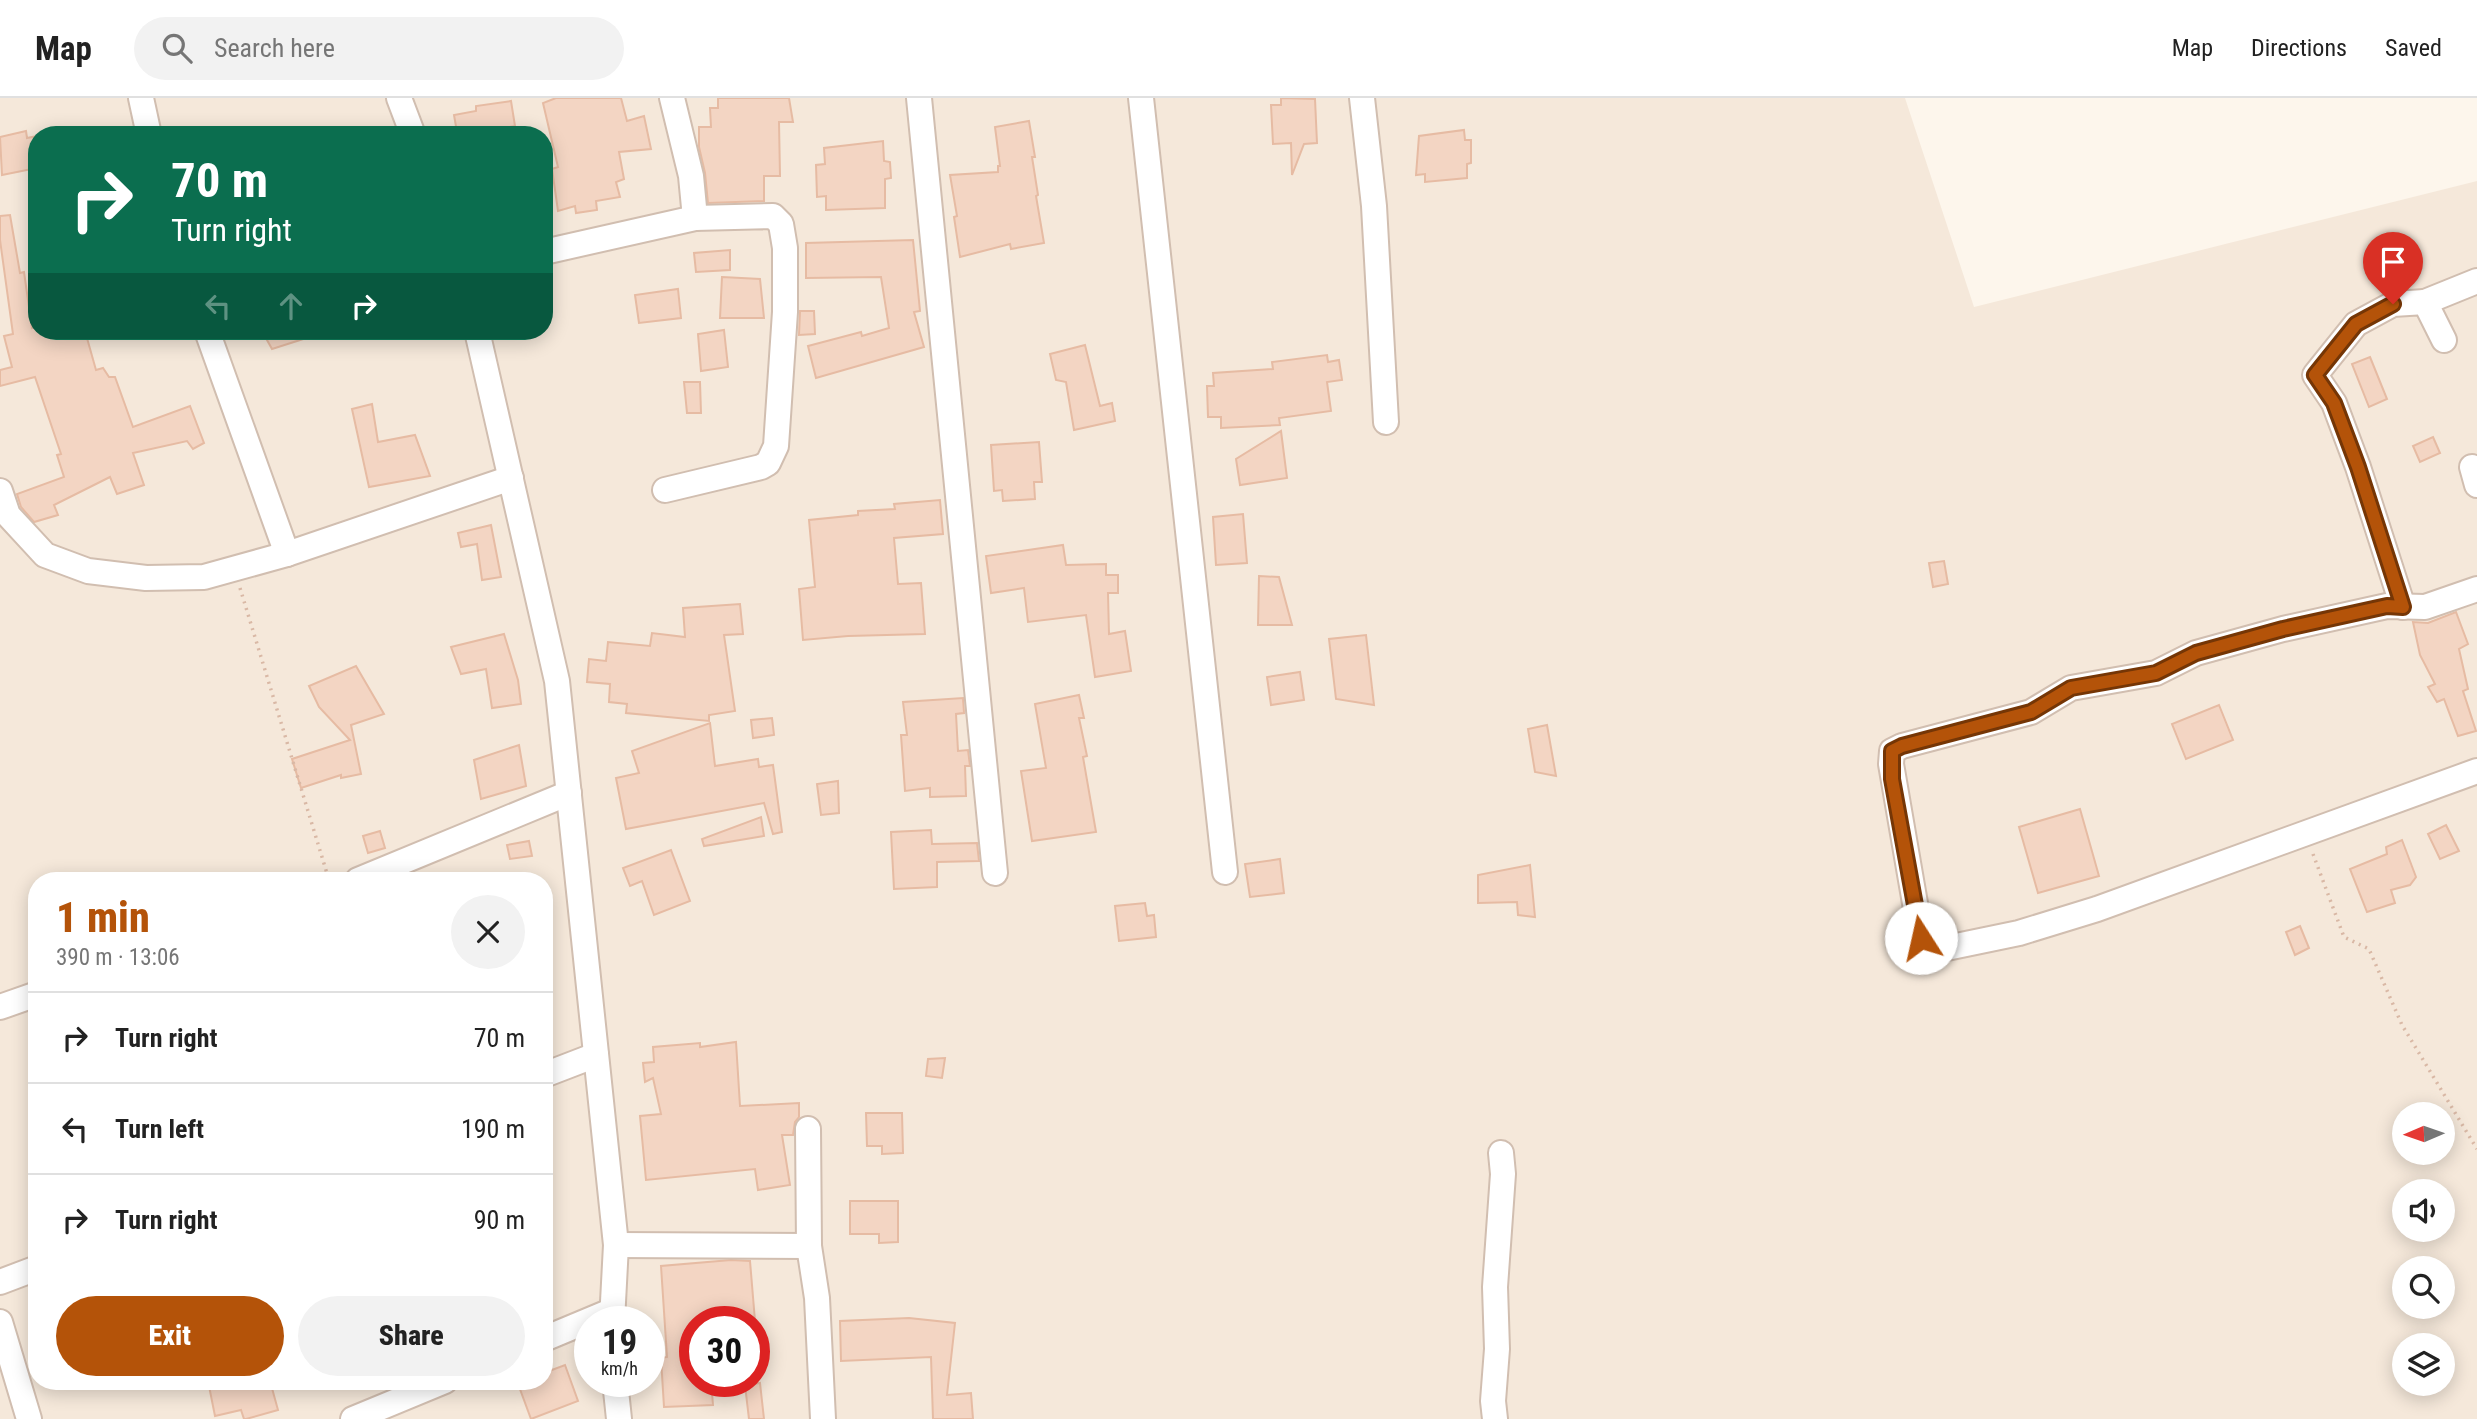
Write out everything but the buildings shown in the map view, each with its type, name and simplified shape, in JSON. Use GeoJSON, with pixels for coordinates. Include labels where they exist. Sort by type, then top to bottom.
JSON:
{"type":"FeatureCollection","features":[{"type":"Feature","properties":{"kind":"street"},"geometry":{"type":"LineString","coordinates":[[141,98],[147,126]]}},
{"type":"Feature","properties":{"kind":"street"},"geometry":{"type":"LineString","coordinates":[[399,98],[410,126]]}},
{"type":"Feature","properties":{"kind":"street"},"geometry":{"type":"LineString","coordinates":[[672,98],[691,176],[695,218]]}},
{"type":"Feature","properties":{"kind":"street"},"geometry":{"type":"LineString","coordinates":[[919,98],[995,873]]}},
{"type":"Feature","properties":{"kind":"street"},"geometry":{"type":"LineString","coordinates":[[1141,98],[1225,872]]}},
{"type":"Feature","properties":{"kind":"street"},"geometry":{"type":"LineString","coordinates":[[1362,98],[1374,206],[1386,422]]}},
{"type":"Feature","properties":{"kind":"street"},"geometry":{"type":"LineString","coordinates":[[553,250],[695,218],[773,216],[780,224],[785,248],[785,312],[776,446],[768,463],[761,467],[665,490]]}},
{"type":"Feature","properties":{"kind":"street"},"geometry":{"type":"LineString","coordinates":[[2403,607],[2339,416],[2334,403],[2315,375],[2356,324],[2393,304],[2425,302],[2477,281]]}},
{"type":"Feature","properties":{"kind":"street"},"geometry":{"type":"LineString","coordinates":[[2425,302],[2444,340]]}},
{"type":"Feature","properties":{"kind":"street"},"geometry":{"type":"LineString","coordinates":[[210,340],[287,554]]}},
{"type":"Feature","properties":{"kind":"street"},"geometry":{"type":"LineString","coordinates":[[480,340],[557,681],[616,1245],[613,1306]]}},
{"type":"Feature","properties":{"kind":"street"},"geometry":{"type":"LineString","coordinates":[[0,491],[8,515],[45,555],[88,571],[146,578],[204,577],[287,554],[511,478]]}},
{"type":"Feature","properties":{"kind":"street"},"geometry":{"type":"LineString","coordinates":[[2477,589],[2425,607],[2387,606],[2283,629],[2196,653],[2156,673],[2071,688],[2031,712],[1902,746],[1892,751],[1891,755],[1892,779],[1921,938],[1937,950],[2019,933],[2097,909],[2477,771]]}},
{"type":"Feature","properties":{"kind":"street"},"geometry":{"type":"LineString","coordinates":[[377,872],[569,793]]}},
{"type":"Feature","properties":{"kind":"street"},"geometry":{"type":"LineString","coordinates":[[0,1007],[28,997]]}},
{"type":"Feature","properties":{"kind":"street"},"geometry":{"type":"LineString","coordinates":[[553,1072],[596,1055]]}},
{"type":"Feature","properties":{"kind":"street"},"geometry":{"type":"LineString","coordinates":[[808,1129],[809,1246],[817,1298],[823,1419]]}},
{"type":"Feature","properties":{"kind":"street"},"geometry":{"type":"LineString","coordinates":[[1495,1419],[1493,1401],[1497,1349],[1496,1287],[1503,1174],[1501,1153]]}},
{"type":"Feature","properties":{"kind":"street"},"geometry":{"type":"LineString","coordinates":[[616,1245],[809,1246]]}},
{"type":"Feature","properties":{"kind":"street"},"geometry":{"type":"LineString","coordinates":[[0,1282],[28,1271]]}},
{"type":"Feature","properties":{"kind":"street"},"geometry":{"type":"LineString","coordinates":[[0,1322],[29,1419]]}},
{"type":"Feature","properties":{"kind":"street"},"geometry":{"type":"LineString","coordinates":[[553,1336],[574,1329]]}},
{"type":"Feature","properties":{"kind":"street"},"geometry":{"type":"LineString","coordinates":[[353,1419],[423,1390]]}},
{"type":"Feature","properties":{"kind":"street"},"geometry":{"type":"LineString","coordinates":[[617,1397],[619,1419]]}},
{"type":"Feature","properties":{"kind":"path"},"geometry":{"type":"LineString","coordinates":[[234,568],[327,872]]}},
{"type":"Feature","properties":{"kind":"path"},"geometry":{"type":"LineString","coordinates":[[2305,834],[2344,937],[2369,949],[2402,1025],[2477,1149]]}},
{"type":"Feature","properties":{"kind":"shaded area"},"geometry":{"type":"Polygon","coordinates":[[[0,98],[1905,98],[1974,307],[2477,181],[2477,1419],[0,1419],[0,98]]]}},
{"type":"Feature","properties":{"kind":"route"},"geometry":{"type":"LineString","coordinates":[[1921,938],[1892,779],[1892,751],[1902,746],[2031,712],[2071,688],[2156,673],[2196,653],[2283,629],[2387,606],[2403,607],[2358,467],[2334,403],[2315,375],[2356,324],[2393,304]]}}]}
